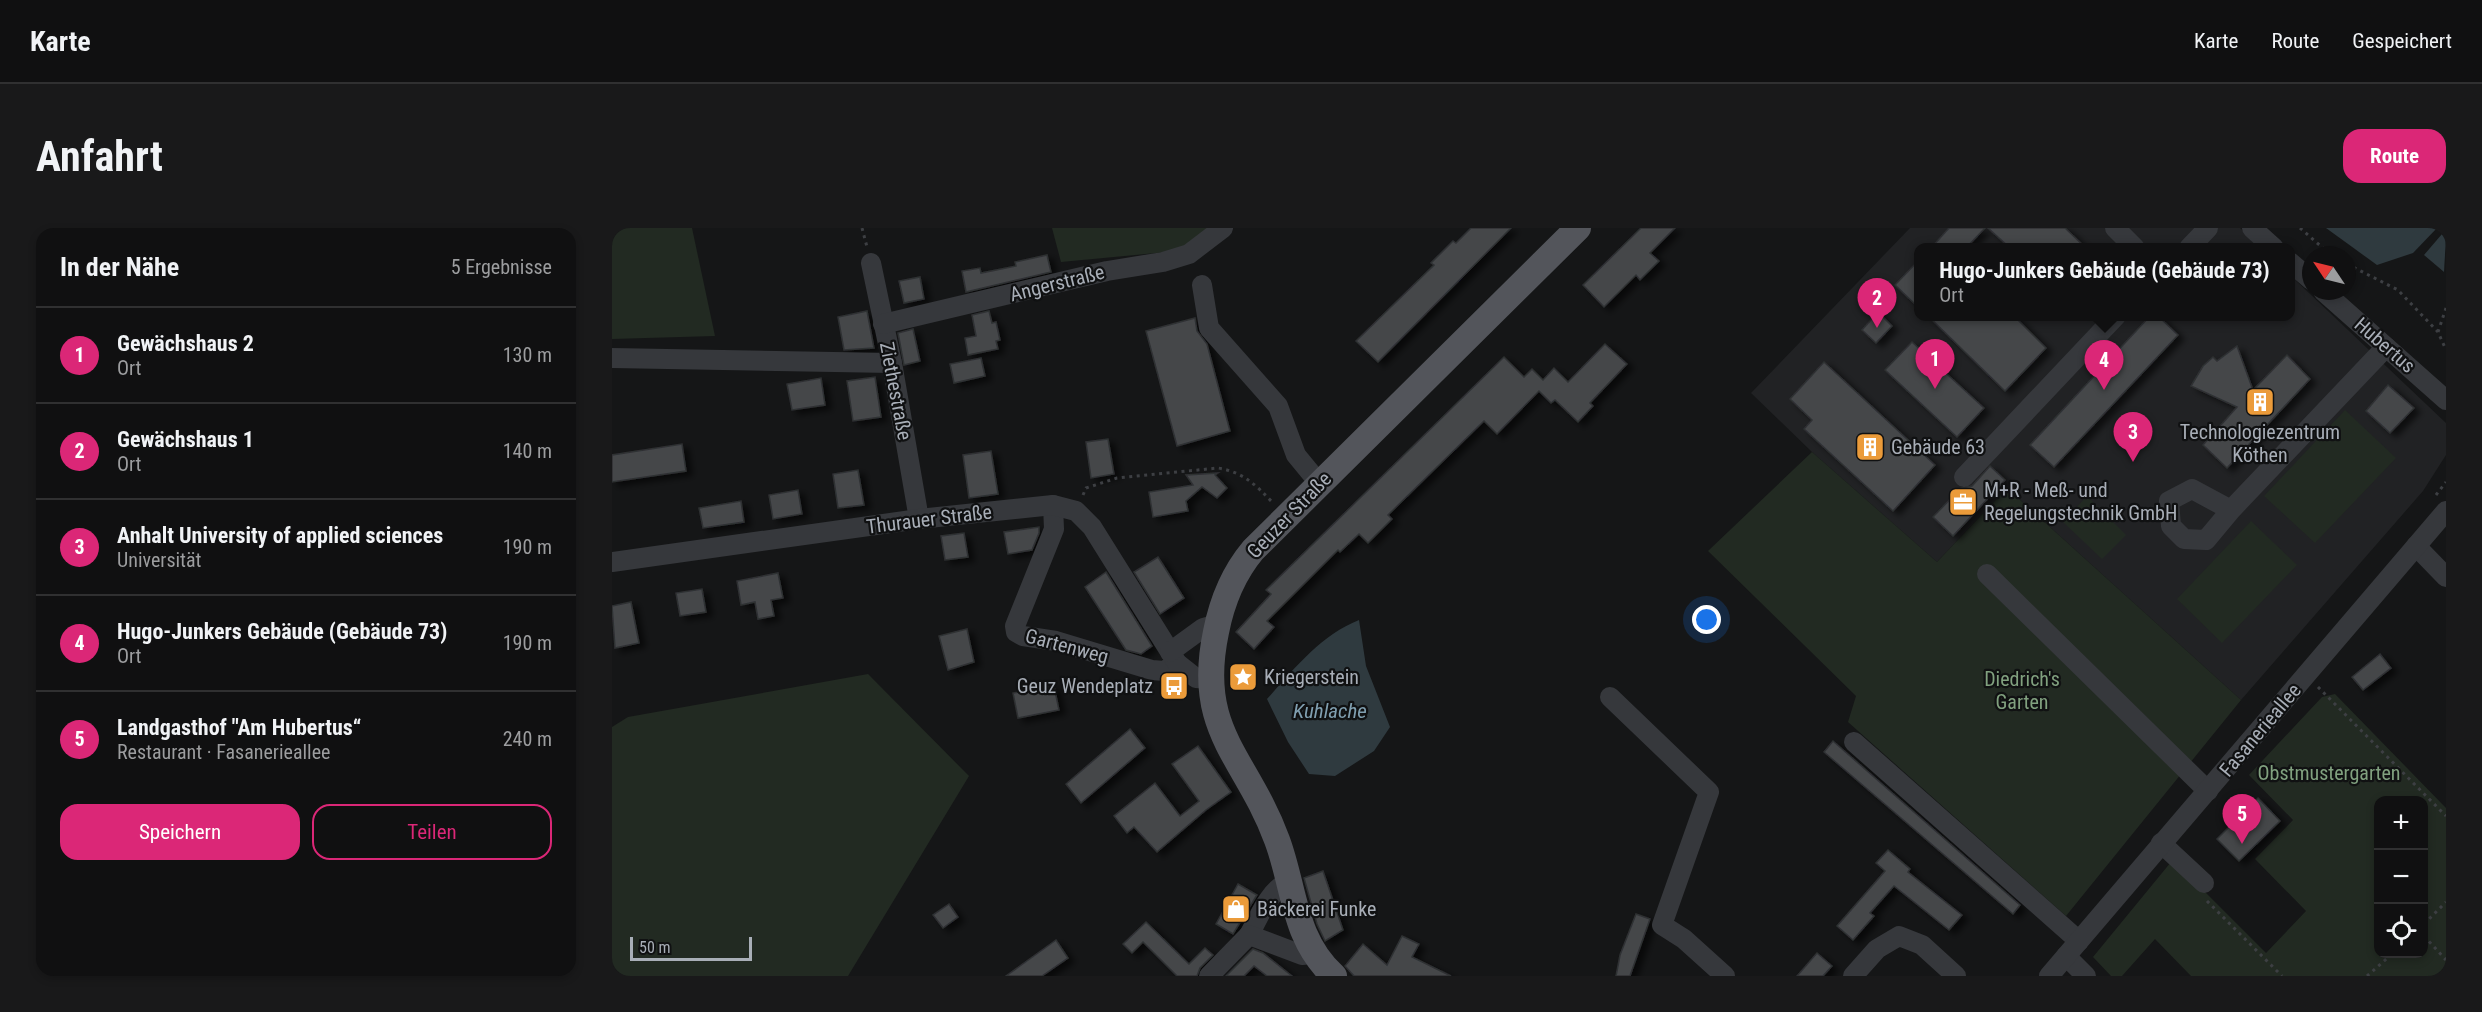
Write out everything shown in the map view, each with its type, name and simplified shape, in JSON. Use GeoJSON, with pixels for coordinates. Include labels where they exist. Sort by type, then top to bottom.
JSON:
{"type":"FeatureCollection","features":[{"type":"Feature","properties":{"kind":"main road","name":"Geuzer Straße"},"geometry":{"type":"LineString","coordinates":[[1334,976],[1314,954],[1301,929],[1270,821],[1214,714],[1209,679],[1217,624],[1236,572],[1253,549],[1578,228]]}},
{"type":"Feature","properties":{"kind":"street","name":"Angerstraße"},"geometry":{"type":"LineString","coordinates":[[883,324],[1107,271],[1163,262],[1189,254],[1223,228]]}},
{"type":"Feature","properties":{"kind":"street"},"geometry":{"type":"LineString","coordinates":[[2115,228],[2130,243]]}},
{"type":"Feature","properties":{"kind":"street"},"geometry":{"type":"LineString","coordinates":[[2194,243],[2208,228]]}},
{"type":"Feature","properties":{"kind":"street"},"geometry":{"type":"LineString","coordinates":[[2252,228],[2268,243]]}},
{"type":"Feature","properties":{"kind":"street","name":"Ziethestraße"},"geometry":{"type":"LineString","coordinates":[[871,263],[892,363],[919,519]]}},
{"type":"Feature","properties":{"kind":"street"},"geometry":{"type":"LineString","coordinates":[[1202,285],[1209,328],[1278,406],[1296,455],[1319,483]]}},
{"type":"Feature","properties":{"kind":"street","name":"Hubertus"},"geometry":{"type":"LineString","coordinates":[[2333,300],[2446,400]]}},
{"type":"Feature","properties":{"kind":"street"},"geometry":{"type":"LineString","coordinates":[[1964,477],[2111,321]]}},
{"type":"Feature","properties":{"kind":"street"},"geometry":{"type":"LineString","coordinates":[[2231,510],[2386,346]]}},
{"type":"Feature","properties":{"kind":"street"},"geometry":{"type":"LineString","coordinates":[[612,358],[892,363]]}},
{"type":"Feature","properties":{"kind":"street","name":"Thurauer Straße"},"geometry":{"type":"LineString","coordinates":[[612,562],[919,519],[1053,506],[1076,511]]}},
{"type":"Feature","properties":{"kind":"street","name":"Gartenweg"},"geometry":{"type":"LineString","coordinates":[[1053,506],[1054,529],[1015,626],[1016,632],[1023,636],[1056,641],[1152,670],[1164,671],[1174,658]]}},
{"type":"Feature","properties":{"kind":"street"},"geometry":{"type":"LineString","coordinates":[[1076,511],[1092,527],[1174,658],[1196,678],[1209,679]]}},
{"type":"Feature","properties":{"kind":"street","name":"Fasanerieallee"},"geometry":{"type":"LineString","coordinates":[[2049,976],[2446,511]]}},
{"type":"Feature","properties":{"kind":"street"},"geometry":{"type":"LineString","coordinates":[[2416,546],[2446,577]]}},
{"type":"Feature","properties":{"kind":"street"},"geometry":{"type":"LineString","coordinates":[[1987,574],[2208,791]]}},
{"type":"Feature","properties":{"kind":"street"},"geometry":{"type":"LineString","coordinates":[[1174,658],[1203,628],[1217,624]]}},
{"type":"Feature","properties":{"kind":"street"},"geometry":{"type":"LineString","coordinates":[[1610,697],[1709,792],[1662,925],[1684,939],[1725,976]]}},
{"type":"Feature","properties":{"kind":"street"},"geometry":{"type":"LineString","coordinates":[[1854,742],[2079,941]]}},
{"type":"Feature","properties":{"kind":"street"},"geometry":{"type":"LineString","coordinates":[[2161,843],[2204,883]]}},
{"type":"Feature","properties":{"kind":"street"},"geometry":{"type":"LineString","coordinates":[[1209,976],[1249,935],[1277,888],[1288,881]]}},
{"type":"Feature","properties":{"kind":"street"},"geometry":{"type":"LineString","coordinates":[[1249,935],[1302,955],[1314,954]]}},
{"type":"Feature","properties":{"kind":"street"},"geometry":{"type":"LineString","coordinates":[[1852,976],[1877,949],[1899,936],[1922,945],[1956,976]]}},
{"type":"Feature","properties":{"kind":"street"},"geometry":{"type":"LineString","coordinates":[[2066,956],[2086,976]]}},
{"type":"Feature","properties":{"kind":"path"},"geometry":{"type":"LineString","coordinates":[[2300,228],[2321,246]]}},
{"type":"Feature","properties":{"kind":"path"},"geometry":{"type":"LineString","coordinates":[[2356,269],[2398,290],[2438,332],[2446,350]]}},
{"type":"Feature","properties":{"kind":"path"},"geometry":{"type":"LineString","coordinates":[[2438,332],[2446,308]]}},
{"type":"Feature","properties":{"kind":"path"},"geometry":{"type":"LineString","coordinates":[[1076,511],[1086,488],[1117,478],[1218,468],[1233,470],[1248,478],[1287,516]]}},
{"type":"Feature","properties":{"kind":"path"},"geometry":{"type":"LineString","coordinates":[[2306,675],[2446,816]]}},
{"type":"Feature","properties":{"kind":"path"},"geometry":{"type":"LineString","coordinates":[[2204,883],[2203,897],[2282,976]]}},
{"type":"Feature","properties":{"kind":"path"},"geometry":{"type":"LineString","coordinates":[[2428,920],[2446,902]]}},
{"type":"Feature","properties":{"kind":"path"},"geometry":{"type":"LineString","coordinates":[[2428,940],[2446,960]]}},
{"type":"Feature","properties":{"kind":"path"},"geometry":{"type":"LineString","coordinates":[[2367,976],[2387,958]]}},
{"type":"Feature","properties":{"kind":"shaded area"},"geometry":{"type":"Polygon","coordinates":[[[1910,228],[2240,228],[2257,243],[1914,243],[1914,321],[2295,321],[2295,280],[2302,286],[2302,300],[2316,300],[2446,423],[2446,455],[2423,491],[2241,700],[2007,488],[1937,562],[1812,452],[1751,393],[1910,228]]]}},
{"type":"Feature","properties":{"kind":"green space"},"geometry":{"type":"Polygon","coordinates":[[[612,228],[692,228],[715,336],[612,339],[612,228]]]}},
{"type":"Feature","properties":{"kind":"green space"},"geometry":{"type":"Polygon","coordinates":[[[1052,228],[1212,228],[1188,250],[1061,262],[1052,228]]]}},
{"type":"Feature","properties":{"kind":"green space"},"geometry":{"type":"Polygon","coordinates":[[[2345,410],[2396,458],[2315,543],[2264,496],[2345,410]]]}},
{"type":"Feature","properties":{"kind":"green space","name":"Diedrich's Garten"},"geometry":{"type":"Polygon","coordinates":[[[1812,452],[1937,562],[2007,488],[2241,700],[2066,916],[1848,722],[1856,696],[1708,551],[1812,452]]]}},
{"type":"Feature","properties":{"kind":"green space"},"geometry":{"type":"Polygon","coordinates":[[[2087,496],[2126,535],[2102,559],[2063,522],[2087,496]]]}},
{"type":"Feature","properties":{"kind":"green space"},"geometry":{"type":"Polygon","coordinates":[[[2251,521],[2297,565],[2222,643],[2177,599],[2251,521]]]}},
{"type":"Feature","properties":{"kind":"green space"},"geometry":{"type":"Polygon","coordinates":[[[868,674],[969,776],[848,976],[612,976],[612,727],[628,717],[868,674]]]}},
{"type":"Feature","properties":{"kind":"green space","name":"Obstmustergarten"},"geometry":{"type":"Polygon","coordinates":[[[2335,694],[2446,808],[2446,976],[2191,976],[2155,939],[2122,976],[2111,976],[2093,957],[2171,862],[2194,881],[2266,953],[2306,911],[2255,859],[2293,820],[2249,775],[2322,697],[2335,694]]]}},
{"type":"Feature","properties":{"kind":"water"},"geometry":{"type":"Polygon","coordinates":[[[2326,228],[2437,228],[2413,253],[2377,265],[2356,250],[2356,246],[2351,246],[2326,228]]]}},
{"type":"Feature","properties":{"kind":"water"},"geometry":{"type":"Polygon","coordinates":[[[2442,234],[2446,237],[2444,272],[2424,255],[2442,234]]]}},
{"type":"Feature","properties":{"kind":"water","name":"Kuhlache"},"geometry":{"type":"Polygon","coordinates":[[[1359,620],[1366,666],[1390,727],[1374,751],[1335,776],[1309,774],[1288,742],[1267,699],[1320,644],[1345,626],[1359,620]]]}},
{"type":"Feature","properties":{"kind":"building"},"geometry":{"type":"Polygon","coordinates":[[[1471,228],[1511,228],[1378,362],[1356,341],[1434,265],[1431,263],[1453,241],[1456,243],[1471,228]]]}},
{"type":"Feature","properties":{"kind":"building"},"geometry":{"type":"Polygon","coordinates":[[[1641,228],[1675,228],[1650,253],[1659,261],[1640,280],[1636,275],[1604,307],[1583,285],[1641,228]]]}},
{"type":"Feature","properties":{"kind":"building"},"geometry":{"type":"Polygon","coordinates":[[[1949,228],[1985,228],[1971,243],[1936,243],[1949,228]]]}},
{"type":"Feature","properties":{"kind":"building"},"geometry":{"type":"Polygon","coordinates":[[[1988,228],[2065,228],[2081,243],[2004,243],[1988,228]]]}},
{"type":"Feature","properties":{"kind":"building"},"geometry":{"type":"Polygon","coordinates":[[[1047,255],[1051,272],[966,292],[962,271],[980,268],[981,273],[1016,266],[1015,262],[1047,255]]]}},
{"type":"Feature","properties":{"kind":"building"},"geometry":{"type":"Polygon","coordinates":[[[1914,265],[1914,303],[1895,285],[1914,265]]]}},
{"type":"Feature","properties":{"kind":"building"},"geometry":{"type":"Polygon","coordinates":[[[920,277],[924,299],[904,303],[899,281],[920,277]]]}},
{"type":"Feature","properties":{"kind":"building"},"geometry":{"type":"Polygon","coordinates":[[[867,311],[874,348],[844,350],[838,317],[867,311]]]}},
{"type":"Feature","properties":{"kind":"building"},"geometry":{"type":"Polygon","coordinates":[[[989,311],[992,323],[996,322],[1000,340],[996,341],[998,349],[968,355],[965,338],[976,336],[972,315],[989,311]]]}},
{"type":"Feature","properties":{"kind":"building"},"geometry":{"type":"Polygon","coordinates":[[[1878,312],[1892,326],[1876,343],[1862,330],[1878,312]]]}},
{"type":"Feature","properties":{"kind":"building"},"geometry":{"type":"Polygon","coordinates":[[[1195,318],[1197,331],[1207,344],[1230,431],[1177,446],[1146,331],[1195,318]]]}},
{"type":"Feature","properties":{"kind":"building"},"geometry":{"type":"Polygon","coordinates":[[[1933,321],[2019,321],[2046,348],[2005,391],[1933,321]]]}},
{"type":"Feature","properties":{"kind":"building"},"geometry":{"type":"Polygon","coordinates":[[[2145,321],[2163,321],[2178,335],[2054,467],[2030,445],[2145,321]]]}},
{"type":"Feature","properties":{"kind":"building"},"geometry":{"type":"Polygon","coordinates":[[[913,329],[920,361],[904,365],[898,333],[913,329]]]}},
{"type":"Feature","properties":{"kind":"building"},"geometry":{"type":"Polygon","coordinates":[[[1912,342],[1984,408],[1957,437],[1885,370],[1912,342]]]}},
{"type":"Feature","properties":{"kind":"building"},"geometry":{"type":"Polygon","coordinates":[[[1605,344],[1627,364],[1590,403],[1593,406],[1578,422],[1555,400],[1551,403],[1539,391],[1497,434],[1484,421],[1388,515],[1392,519],[1368,543],[1359,534],[1340,552],[1338,550],[1267,621],[1274,627],[1254,649],[1236,632],[1271,594],[1266,590],[1504,357],[1524,377],[1532,369],[1543,380],[1554,368],[1568,382],[1605,344]]]}},
{"type":"Feature","properties":{"kind":"building","name":"Technologiezentrum Köthen"},"geometry":{"type":"Polygon","coordinates":[[[2237,346],[2253,390],[2287,355],[2310,379],[2227,468],[2203,445],[2237,407],[2191,386],[2203,366],[2213,357],[2217,361],[2237,346]]]}},
{"type":"Feature","properties":{"kind":"building"},"geometry":{"type":"Polygon","coordinates":[[[981,358],[985,376],[954,383],[950,364],[981,358]]]}},
{"type":"Feature","properties":{"kind":"building","name":"Gebäude 63"},"geometry":{"type":"Polygon","coordinates":[[[1824,362],[1935,465],[1893,511],[1804,429],[1812,420],[1790,399],[1824,362]]]}},
{"type":"Feature","properties":{"kind":"building"},"geometry":{"type":"Polygon","coordinates":[[[875,377],[881,417],[853,421],[847,381],[875,377]]]}},
{"type":"Feature","properties":{"kind":"building"},"geometry":{"type":"Polygon","coordinates":[[[821,378],[825,405],[792,410],[787,384],[821,378]]]}},
{"type":"Feature","properties":{"kind":"building"},"geometry":{"type":"Polygon","coordinates":[[[2388,385],[2414,408],[2390,433],[2366,411],[2388,385]]]}},
{"type":"Feature","properties":{"kind":"building"},"geometry":{"type":"Polygon","coordinates":[[[1108,439],[1114,474],[1091,478],[1086,442],[1108,439]]]}},
{"type":"Feature","properties":{"kind":"building"},"geometry":{"type":"Polygon","coordinates":[[[682,444],[686,471],[612,482],[612,455],[682,444]]]}},
{"type":"Feature","properties":{"kind":"building"},"geometry":{"type":"Polygon","coordinates":[[[991,451],[998,494],[969,498],[963,455],[991,451]]]}},
{"type":"Feature","properties":{"kind":"building"},"geometry":{"type":"Polygon","coordinates":[[[1990,466],[2005,480],[1953,536],[1933,517],[1961,488],[1972,486],[1990,466]]]}},
{"type":"Feature","properties":{"kind":"building"},"geometry":{"type":"Polygon","coordinates":[[[858,470],[864,505],[838,508],[833,474],[858,470]]]}},
{"type":"Feature","properties":{"kind":"building"},"geometry":{"type":"Polygon","coordinates":[[[1218,473],[1215,475],[1227,488],[1217,498],[1202,487],[1186,501],[1188,511],[1153,517],[1149,492],[1193,485],[1186,475],[1218,473]]]}},
{"type":"Feature","properties":{"kind":"building"},"geometry":{"type":"Polygon","coordinates":[[[798,490],[802,514],[773,519],[769,495],[798,490]]]}},
{"type":"Feature","properties":{"kind":"building"},"geometry":{"type":"Polygon","coordinates":[[[741,501],[744,522],[703,528],[699,508],[741,501]]]}},
{"type":"Feature","properties":{"kind":"building"},"geometry":{"type":"Polygon","coordinates":[[[1039,527],[1032,550],[1008,554],[1004,532],[1039,527]]]}},
{"type":"Feature","properties":{"kind":"building"},"geometry":{"type":"Polygon","coordinates":[[[964,533],[968,557],[945,560],[941,536],[964,533]]]}},
{"type":"Feature","properties":{"kind":"building"},"geometry":{"type":"Polygon","coordinates":[[[1158,557],[1184,598],[1160,614],[1134,572],[1158,557]]]}},
{"type":"Feature","properties":{"kind":"building"},"geometry":{"type":"Polygon","coordinates":[[[1106,572],[1152,646],[1141,654],[1126,650],[1085,587],[1106,572]]]}},
{"type":"Feature","properties":{"kind":"building"},"geometry":{"type":"Polygon","coordinates":[[[778,573],[783,598],[771,600],[774,616],[758,619],[755,602],[741,605],[737,581],[778,573]]]}},
{"type":"Feature","properties":{"kind":"building"},"geometry":{"type":"Polygon","coordinates":[[[702,589],[706,612],[680,616],[676,593],[702,589]]]}},
{"type":"Feature","properties":{"kind":"building"},"geometry":{"type":"Polygon","coordinates":[[[631,602],[639,643],[615,648],[612,606],[631,602]]]}},
{"type":"Feature","properties":{"kind":"building"},"geometry":{"type":"Polygon","coordinates":[[[967,629],[974,662],[948,670],[939,636],[967,629]]]}},
{"type":"Feature","properties":{"kind":"building"},"geometry":{"type":"Polygon","coordinates":[[[2380,654],[2391,668],[2363,690],[2352,677],[2380,654]]]}},
{"type":"Feature","properties":{"kind":"building"},"geometry":{"type":"Polygon","coordinates":[[[1054,686],[1059,710],[1018,718],[1013,693],[1054,686]]]}},
{"type":"Feature","properties":{"kind":"building"},"geometry":{"type":"Polygon","coordinates":[[[1130,729],[1145,748],[1081,803],[1066,784],[1130,729]]]}},
{"type":"Feature","properties":{"kind":"building"},"geometry":{"type":"Polygon","coordinates":[[[1833,741],[2020,905],[2013,914],[1824,752],[1833,741]]]}},
{"type":"Feature","properties":{"kind":"building"},"geometry":{"type":"Polygon","coordinates":[[[1198,746],[1231,792],[1157,852],[1134,827],[1127,833],[1114,816],[1155,783],[1180,816],[1199,801],[1172,764],[1198,746]]]}},
{"type":"Feature","properties":{"kind":"building"},"geometry":{"type":"Polygon","coordinates":[[[2258,798],[2280,821],[2239,861],[2217,839],[2258,798]]]}},
{"type":"Feature","properties":{"kind":"building"},"geometry":{"type":"Polygon","coordinates":[[[1888,850],[1910,869],[1908,872],[1962,915],[1949,930],[1894,886],[1870,913],[1874,916],[1853,940],[1837,926],[1885,871],[1876,863],[1888,850]]]}},
{"type":"Feature","properties":{"kind":"building"},"geometry":{"type":"Polygon","coordinates":[[[1323,871],[1343,930],[1325,941],[1317,924],[1304,878],[1323,871]]]}},
{"type":"Feature","properties":{"kind":"building"},"geometry":{"type":"Polygon","coordinates":[[[1238,884],[1257,895],[1233,934],[1216,924],[1238,884]]]}},
{"type":"Feature","properties":{"kind":"building"},"geometry":{"type":"Polygon","coordinates":[[[949,904],[958,917],[943,928],[933,915],[949,904]]]}},
{"type":"Feature","properties":{"kind":"building"},"geometry":{"type":"Polygon","coordinates":[[[1636,914],[1650,919],[1630,976],[1616,976],[1620,955],[1636,914]]]}},
{"type":"Feature","properties":{"kind":"building"},"geometry":{"type":"Polygon","coordinates":[[[1146,922],[1189,964],[1205,948],[1213,955],[1200,968],[1197,976],[1177,976],[1143,942],[1132,953],[1123,944],[1146,922]]]}},
{"type":"Feature","properties":{"kind":"building"},"geometry":{"type":"Polygon","coordinates":[[[1402,936],[1419,944],[1412,957],[1451,976],[1354,976],[1345,966],[1363,944],[1387,965],[1402,936]]]}},
{"type":"Feature","properties":{"kind":"building"},"geometry":{"type":"Polygon","coordinates":[[[1056,940],[1068,958],[1042,976],[1006,976],[1056,940]]]}},
{"type":"Feature","properties":{"kind":"building"},"geometry":{"type":"Polygon","coordinates":[[[1253,949],[1263,953],[1292,976],[1267,976],[1254,966],[1244,976],[1226,976],[1253,949]]]}},
{"type":"Feature","properties":{"kind":"building"},"geometry":{"type":"Polygon","coordinates":[[[1817,953],[1832,966],[1823,976],[1797,976],[1817,953]]]}},
{"type":"Feature","properties":{"kind":"place","name":"Gewächshaus 1"},"geometry":{"type":"Point","coordinates":[1877,328]}},
{"type":"Feature","properties":{"kind":"place","name":"Gewächshaus 2"},"geometry":{"type":"Point","coordinates":[1935,389]}},
{"type":"Feature","properties":{"kind":"place","name":"Hugo-Junkers Gebäude (Gebäude 73)"},"geometry":{"type":"Point","coordinates":[2104,390]}},
{"type":"Feature","properties":{"kind":"place","name":"Technologiezentrum Köthen"},"geometry":{"type":"Point","coordinates":[2260,402]}},
{"type":"Feature","properties":{"kind":"place","name":"Gebäude 63"},"geometry":{"type":"Point","coordinates":[1870,447]}},
{"type":"Feature","properties":{"kind":"place","name":"Anhalt University of applied sciences"},"geometry":{"type":"Point","coordinates":[2133,462]}},
{"type":"Feature","properties":{"kind":"place","name":"M+R - Meß- und Regelungstechnik GmbH"},"geometry":{"type":"Point","coordinates":[1963,502]}},
{"type":"Feature","properties":{"kind":"place","name":"Kriegerstein"},"geometry":{"type":"Point","coordinates":[1243,677]}},
{"type":"Feature","properties":{"kind":"place","name":"Geuz Wendeplatz"},"geometry":{"type":"Point","coordinates":[1174,686]}},
{"type":"Feature","properties":{"kind":"place","name":"Landgasthof \"Am Hubertus“"},"geometry":{"type":"Point","coordinates":[2242,844]}},
{"type":"Feature","properties":{"kind":"place","name":"Bäckerei Funke"},"geometry":{"type":"Point","coordinates":[1236,909]}}]}
